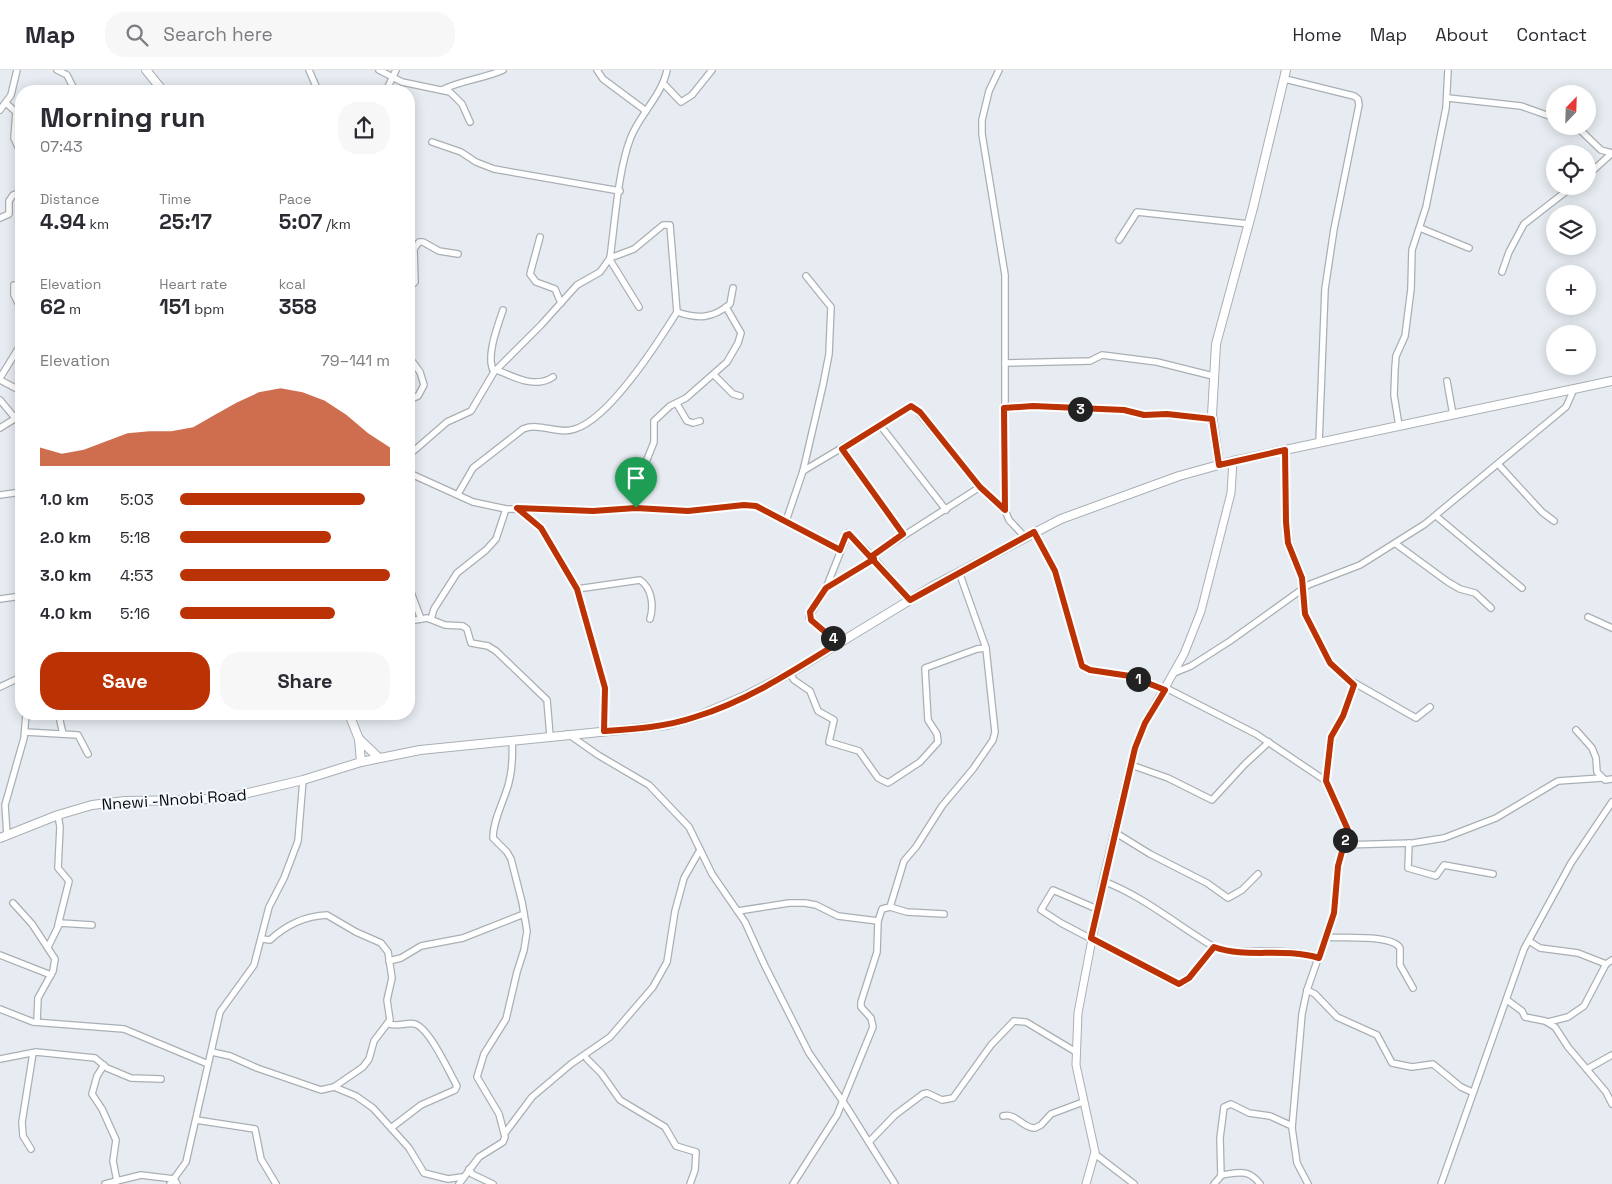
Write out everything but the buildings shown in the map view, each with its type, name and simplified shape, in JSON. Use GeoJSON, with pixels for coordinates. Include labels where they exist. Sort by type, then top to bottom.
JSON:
{"type":"FeatureCollection","features":[{"type":"Feature","properties":{"kind":"main road"},"geometry":{"type":"LineString","coordinates":[[146,70],[158,85]]}},
{"type":"Feature","properties":{"kind":"main road"},"geometry":{"type":"LineString","coordinates":[[1219,465],[1212,419],[1213,376],[1218,335],[1249,224],[1286,70]]}},
{"type":"Feature","properties":{"kind":"main road","name":"Nnewi -Nnobi Road"},"geometry":{"type":"LineString","coordinates":[[4,836],[58,815],[92,805],[125,801],[195,800],[231,797],[304,780],[378,757],[420,750],[667,724],[696,717],[747,695],[790,673],[958,572],[1024,536],[1061,519],[1179,476],[1219,465],[1612,381]]}},
{"type":"Feature","properties":{"kind":"main road"},"geometry":{"type":"LineString","coordinates":[[351,720],[359,739],[361,762]]}},
{"type":"Feature","properties":{"kind":"main road"},"geometry":{"type":"LineString","coordinates":[[359,739],[378,757]]}},
{"type":"Feature","properties":{"kind":"street"},"geometry":{"type":"LineString","coordinates":[[0,110],[7,104],[17,70]]}},
{"type":"Feature","properties":{"kind":"street"},"geometry":{"type":"LineString","coordinates":[[57,70],[67,75],[72,85]]}},
{"type":"Feature","properties":{"kind":"street"},"geometry":{"type":"LineString","coordinates":[[309,70],[315,85]]}},
{"type":"Feature","properties":{"kind":"street"},"geometry":{"type":"LineString","coordinates":[[379,70],[392,77],[450,92],[457,97],[470,122]]}},
{"type":"Feature","properties":{"kind":"street"},"geometry":{"type":"LineString","coordinates":[[389,85],[396,70]]}},
{"type":"Feature","properties":{"kind":"street"},"geometry":{"type":"LineString","coordinates":[[442,90],[452,85],[484,78],[503,70]]}},
{"type":"Feature","properties":{"kind":"street"},"geometry":{"type":"LineString","coordinates":[[597,70],[604,79],[646,111]]}},
{"type":"Feature","properties":{"kind":"street"},"geometry":{"type":"LineString","coordinates":[[415,450],[447,422],[471,410],[496,371],[577,285],[600,272],[610,259],[620,191],[631,138],[663,83],[667,70]]}},
{"type":"Feature","properties":{"kind":"street"},"geometry":{"type":"LineString","coordinates":[[663,83],[682,102],[692,95],[712,70]]}},
{"type":"Feature","properties":{"kind":"street"},"geometry":{"type":"LineString","coordinates":[[999,70],[989,91],[982,127],[1005,275],[1005,510],[1009,520],[1024,536]]}},
{"type":"Feature","properties":{"kind":"street"},"geometry":{"type":"LineString","coordinates":[[1399,426],[1394,395],[1394,368],[1396,356],[1405,336],[1411,289],[1412,250],[1420,228],[1448,98],[1448,70]]}},
{"type":"Feature","properties":{"kind":"street"},"geometry":{"type":"LineString","coordinates":[[1284,79],[1354,96],[1358,99],[1359,105],[1334,229],[1325,289],[1319,443]]}},
{"type":"Feature","properties":{"kind":"street"},"geometry":{"type":"LineString","coordinates":[[1448,98],[1521,106],[1546,115]]}},
{"type":"Feature","properties":{"kind":"street"},"geometry":{"type":"LineString","coordinates":[[7,104],[15,111]]}},
{"type":"Feature","properties":{"kind":"street"},"geometry":{"type":"LineString","coordinates":[[15,125],[15,140]]}},
{"type":"Feature","properties":{"kind":"street"},"geometry":{"type":"LineString","coordinates":[[1585,135],[1601,150],[1612,153]]}},
{"type":"Feature","properties":{"kind":"street"},"geometry":{"type":"LineString","coordinates":[[432,142],[461,152],[476,162],[494,169],[620,191]]}},
{"type":"Feature","properties":{"kind":"street"},"geometry":{"type":"LineString","coordinates":[[1596,168],[1612,153]]}},
{"type":"Feature","properties":{"kind":"street"},"geometry":{"type":"LineString","coordinates":[[0,218],[9,214],[9,201],[12,195],[15,194]]}},
{"type":"Feature","properties":{"kind":"street"},"geometry":{"type":"LineString","coordinates":[[1502,272],[1509,252],[1524,224],[1561,195]]}},
{"type":"Feature","properties":{"kind":"street"},"geometry":{"type":"LineString","coordinates":[[1119,240],[1136,212],[1249,224]]}},
{"type":"Feature","properties":{"kind":"street"},"geometry":{"type":"LineString","coordinates":[[458,494],[473,468],[523,429],[530,427],[570,431],[589,423],[600,414],[617,396],[677,312],[670,225],[663,225],[634,249],[610,259]]}},
{"type":"Feature","properties":{"kind":"street"},"geometry":{"type":"LineString","coordinates":[[1420,228],[1469,248]]}},
{"type":"Feature","properties":{"kind":"street"},"geometry":{"type":"LineString","coordinates":[[540,237],[530,274],[536,282],[555,289],[561,303]]}},
{"type":"Feature","properties":{"kind":"street"},"geometry":{"type":"LineString","coordinates":[[415,247],[418,242],[423,242],[439,251],[458,254]]}},
{"type":"Feature","properties":{"kind":"street"},"geometry":{"type":"LineString","coordinates":[[610,259],[639,308]]}},
{"type":"Feature","properties":{"kind":"street"},"geometry":{"type":"LineString","coordinates":[[415,266],[415,283]]}},
{"type":"Feature","properties":{"kind":"street"},"geometry":{"type":"LineString","coordinates":[[786,520],[803,471],[829,354],[832,310],[806,276]]}},
{"type":"Feature","properties":{"kind":"street"},"geometry":{"type":"LineString","coordinates":[[14,285],[15,297]]}},
{"type":"Feature","properties":{"kind":"street"},"geometry":{"type":"LineString","coordinates":[[677,312],[702,318],[711,316],[726,307],[732,299],[733,288]]}},
{"type":"Feature","properties":{"kind":"street"},"geometry":{"type":"LineString","coordinates":[[636,508],[640,476],[654,442],[653,423],[658,416],[677,404],[714,375],[727,362],[738,343],[742,333],[726,307]]}},
{"type":"Feature","properties":{"kind":"street"},"geometry":{"type":"LineString","coordinates":[[503,310],[490,361],[496,371],[531,382],[546,382],[553,377]]}},
{"type":"Feature","properties":{"kind":"street"},"geometry":{"type":"LineString","coordinates":[[15,354],[0,379],[15,388]]}},
{"type":"Feature","properties":{"kind":"street"},"geometry":{"type":"LineString","coordinates":[[1005,363],[1090,361],[1102,355],[1157,362],[1213,376]]}},
{"type":"Feature","properties":{"kind":"street"},"geometry":{"type":"LineString","coordinates":[[415,365],[420,372],[424,385],[418,396],[415,397]]}},
{"type":"Feature","properties":{"kind":"street"},"geometry":{"type":"LineString","coordinates":[[714,375],[733,394],[740,396]]}},
{"type":"Feature","properties":{"kind":"street"},"geometry":{"type":"LineString","coordinates":[[1447,381],[1454,415]]}},
{"type":"Feature","properties":{"kind":"street"},"geometry":{"type":"LineString","coordinates":[[1174,672],[1191,666],[1230,641],[1303,588],[1360,565],[1396,544],[1436,516],[1566,407],[1574,389]]}},
{"type":"Feature","properties":{"kind":"street"},"geometry":{"type":"LineString","coordinates":[[0,400],[15,417]]}},
{"type":"Feature","properties":{"kind":"street"},"geometry":{"type":"LineString","coordinates":[[677,404],[686,421],[693,423],[700,421]]}},
{"type":"Feature","properties":{"kind":"street"},"geometry":{"type":"LineString","coordinates":[[803,471],[911,406],[980,487],[1005,510]]}},
{"type":"Feature","properties":{"kind":"street"},"geometry":{"type":"LineString","coordinates":[[1004,408],[1033,406],[1124,410],[1144,415],[1167,414],[1212,419]]}},
{"type":"Feature","properties":{"kind":"street"},"geometry":{"type":"LineString","coordinates":[[0,428],[15,419]]}},
{"type":"Feature","properties":{"kind":"street"},"geometry":{"type":"LineString","coordinates":[[880,426],[946,510]]}},
{"type":"Feature","properties":{"kind":"street"},"geometry":{"type":"LineString","coordinates":[[842,449],[903,534]]}},
{"type":"Feature","properties":{"kind":"street"},"geometry":{"type":"LineString","coordinates":[[1285,450],[1288,543],[1302,578],[1305,614],[1330,663],[1353,682],[1416,718],[1430,707]]}},
{"type":"Feature","properties":{"kind":"street"},"geometry":{"type":"LineString","coordinates":[[1086,1184],[1095,1154],[1094,1140],[1079,1086],[1076,1052],[1078,1013],[1091,938],[1131,765],[1145,723],[1184,654],[1201,611],[1231,493],[1233,462]]}},
{"type":"Feature","properties":{"kind":"street"},"geometry":{"type":"LineString","coordinates":[[1498,464],[1542,512],[1554,521]]}},
{"type":"Feature","properties":{"kind":"street"},"geometry":{"type":"LineString","coordinates":[[415,476],[485,505],[506,509],[593,511],[636,508],[688,511],[750,505],[770,511],[840,550]]}},
{"type":"Feature","properties":{"kind":"street"},"geometry":{"type":"LineString","coordinates":[[826,588],[873,558],[903,534],[946,510],[980,487]]}},
{"type":"Feature","properties":{"kind":"street"},"geometry":{"type":"LineString","coordinates":[[0,495],[15,493]]}},
{"type":"Feature","properties":{"kind":"street"},"geometry":{"type":"LineString","coordinates":[[517,508],[541,528],[577,589],[605,688],[604,731]]}},
{"type":"Feature","properties":{"kind":"street"},"geometry":{"type":"LineString","coordinates":[[431,619],[434,609],[457,573],[486,550],[496,539],[506,509]]}},
{"type":"Feature","properties":{"kind":"street"},"geometry":{"type":"LineString","coordinates":[[1436,516],[1522,588]]}},
{"type":"Feature","properties":{"kind":"street"},"geometry":{"type":"LineString","coordinates":[[1034,532],[1055,571],[1082,666],[1090,670],[1130,676],[1165,689],[1239,724],[1269,742],[1326,781],[1347,826],[1334,913],[1307,990],[1302,1014],[1292,1126],[1297,1163],[1308,1184]]}},
{"type":"Feature","properties":{"kind":"street"},"geometry":{"type":"LineString","coordinates":[[838,643],[809,617],[826,588],[846,535],[849,534],[873,558],[910,600]]}},
{"type":"Feature","properties":{"kind":"street"},"geometry":{"type":"LineString","coordinates":[[1396,544],[1454,587],[1475,593],[1491,608]]}},
{"type":"Feature","properties":{"kind":"street"},"geometry":{"type":"LineString","coordinates":[[890,907],[904,861],[916,847],[942,806],[973,769],[993,740],[995,721],[986,648],[958,572]]}},
{"type":"Feature","properties":{"kind":"street"},"geometry":{"type":"LineString","coordinates":[[577,589],[640,580],[646,587],[652,603],[650,619]]}},
{"type":"Feature","properties":{"kind":"street"},"geometry":{"type":"LineString","coordinates":[[0,599],[15,597]]}},
{"type":"Feature","properties":{"kind":"street"},"geometry":{"type":"LineString","coordinates":[[415,604],[421,619]]}},
{"type":"Feature","properties":{"kind":"street"},"geometry":{"type":"LineString","coordinates":[[1588,618],[1612,628]]}},
{"type":"Feature","properties":{"kind":"street"},"geometry":{"type":"LineString","coordinates":[[415,620],[431,619],[445,625],[466,627],[471,643],[488,646],[511,663],[527,683],[547,700],[550,736]]}},
{"type":"Feature","properties":{"kind":"street"},"geometry":{"type":"LineString","coordinates":[[790,673],[794,680],[810,691],[818,711],[834,720],[829,742],[859,751],[878,778],[888,782],[920,762],[938,742],[937,734],[927,714],[925,668],[977,649],[986,648]]}},
{"type":"Feature","properties":{"kind":"street"},"geometry":{"type":"LineString","coordinates":[[0,687],[15,680]]}},
{"type":"Feature","properties":{"kind":"street"},"geometry":{"type":"LineString","coordinates":[[1326,781],[1331,737],[1346,709],[1354,688],[1353,682]]}},
{"type":"Feature","properties":{"kind":"street"},"geometry":{"type":"LineString","coordinates":[[4,836],[5,805],[25,732],[26,720]]}},
{"type":"Feature","properties":{"kind":"street"},"geometry":{"type":"LineString","coordinates":[[60,720],[63,734]]}},
{"type":"Feature","properties":{"kind":"street"},"geometry":{"type":"LineString","coordinates":[[1576,730],[1592,748],[1597,772],[1602,778]]}},
{"type":"Feature","properties":{"kind":"street"},"geometry":{"type":"LineString","coordinates":[[25,732],[79,736],[88,754]]}},
{"type":"Feature","properties":{"kind":"street"},"geometry":{"type":"LineString","coordinates":[[568,734],[649,786],[689,827],[712,874],[738,911],[809,1053],[895,1184]]}},
{"type":"Feature","properties":{"kind":"street"},"geometry":{"type":"LineString","coordinates":[[505,1134],[499,1114],[477,1077],[484,1054],[506,1019],[527,931],[511,859],[508,852],[493,838],[495,824],[507,789],[512,766],[512,740]]}},
{"type":"Feature","properties":{"kind":"street"},"geometry":{"type":"LineString","coordinates":[[1131,765],[1168,778],[1212,800],[1245,764],[1269,742]]}},
{"type":"Feature","properties":{"kind":"street"},"geometry":{"type":"LineString","coordinates":[[1343,846],[1409,843],[1444,838],[1496,818],[1558,781],[1612,779]]}},
{"type":"Feature","properties":{"kind":"street"},"geometry":{"type":"LineString","coordinates":[[105,1184],[149,1175],[174,1182],[186,1162],[212,1052],[213,1036],[220,1012],[254,964],[269,908],[284,878],[298,842],[304,780]]}},
{"type":"Feature","properties":{"kind":"street"},"geometry":{"type":"LineString","coordinates":[[1441,1184],[1524,949],[1571,863],[1612,802]]}},
{"type":"Feature","properties":{"kind":"street"},"geometry":{"type":"LineString","coordinates":[[48,947],[58,925],[69,881],[58,868],[60,838],[58,815]]}},
{"type":"Feature","properties":{"kind":"street"},"geometry":{"type":"LineString","coordinates":[[1116,833],[1150,854],[1207,883],[1228,898],[1242,890],[1258,874]]}},
{"type":"Feature","properties":{"kind":"street"},"geometry":{"type":"LineString","coordinates":[[1409,843],[1408,868],[1436,876],[1444,864],[1492,874]]}},
{"type":"Feature","properties":{"kind":"street"},"geometry":{"type":"LineString","coordinates":[[459,1184],[462,1177],[479,1157],[503,1142],[505,1134],[532,1097],[570,1064],[610,1037],[653,986],[667,962],[673,920],[684,878],[700,850]]}},
{"type":"Feature","properties":{"kind":"street"},"geometry":{"type":"LineString","coordinates":[[1103,881],[1132,893],[1214,947],[1241,953],[1290,952],[1319,958]]}},
{"type":"Feature","properties":{"kind":"street"},"geometry":{"type":"LineString","coordinates":[[1097,909],[1053,890],[1041,910],[1061,923],[1179,984],[1189,978],[1214,947]]}},
{"type":"Feature","properties":{"kind":"street"},"geometry":{"type":"LineString","coordinates":[[738,911],[789,902],[805,903],[816,905],[838,916],[878,921]]}},
{"type":"Feature","properties":{"kind":"street"},"geometry":{"type":"LineString","coordinates":[[13,903],[32,924],[55,960],[51,975],[38,998],[37,1022]]}},
{"type":"Feature","properties":{"kind":"street"},"geometry":{"type":"LineString","coordinates":[[793,1184],[837,1114],[872,1027],[870,1018],[860,1007],[860,1002],[877,952],[878,921],[882,909],[890,907],[907,912],[944,914]]}},
{"type":"Feature","properties":{"kind":"street"},"geometry":{"type":"LineString","coordinates":[[388,961],[401,958],[421,946],[463,938],[524,914]]}},
{"type":"Feature","properties":{"kind":"street"},"geometry":{"type":"LineString","coordinates":[[212,1052],[230,1056],[312,1088],[322,1090],[334,1087],[366,1063],[378,1035],[388,1024],[390,1016],[387,1000],[392,978],[386,949],[381,943],[356,932],[327,915],[292,924],[279,931],[270,940],[262,939]]}},
{"type":"Feature","properties":{"kind":"street"},"geometry":{"type":"LineString","coordinates":[[58,925],[63,922],[74,926],[92,926]]}},
{"type":"Feature","properties":{"kind":"street"},"geometry":{"type":"LineString","coordinates":[[1326,937],[1378,938],[1394,942],[1400,948],[1400,965],[1414,988]]}},
{"type":"Feature","properties":{"kind":"street"},"geometry":{"type":"LineString","coordinates":[[1529,941],[1540,948],[1578,954],[1606,964]]}},
{"type":"Feature","properties":{"kind":"street"},"geometry":{"type":"LineString","coordinates":[[0,955],[51,975]]}},
{"type":"Feature","properties":{"kind":"street"},"geometry":{"type":"LineString","coordinates":[[1548,1022],[1568,1017],[1584,1006],[1606,964],[1612,960]]}},
{"type":"Feature","properties":{"kind":"street"},"geometry":{"type":"LineString","coordinates":[[1307,990],[1315,994],[1337,1017],[1377,1035],[1392,1064],[1412,1067],[1433,1064],[1461,1087],[1472,1092]]}},
{"type":"Feature","properties":{"kind":"street"},"geometry":{"type":"LineString","coordinates":[[1507,1000],[1522,1011],[1525,1017],[1548,1022],[1555,1027],[1568,1047],[1606,1092],[1612,1104]]}},
{"type":"Feature","properties":{"kind":"street"},"geometry":{"type":"LineString","coordinates":[[0,1009],[28,1021],[124,1029],[208,1064]]}},
{"type":"Feature","properties":{"kind":"street"},"geometry":{"type":"LineString","coordinates":[[869,1142],[895,1115],[923,1094],[932,1094],[942,1100],[953,1098],[991,1045],[1014,1021],[1026,1022],[1076,1052]]}},
{"type":"Feature","properties":{"kind":"street"},"geometry":{"type":"LineString","coordinates":[[388,1024],[397,1026],[412,1024],[419,1026],[431,1040],[457,1086],[454,1090],[421,1105],[391,1128]]}},
{"type":"Feature","properties":{"kind":"street"},"geometry":{"type":"LineString","coordinates":[[0,1059],[33,1053],[95,1058],[104,1065],[131,1078],[161,1079]]}},
{"type":"Feature","properties":{"kind":"street"},"geometry":{"type":"LineString","coordinates":[[30,1150],[23,1136],[22,1127],[33,1053]]}},
{"type":"Feature","properties":{"kind":"street"},"geometry":{"type":"LineString","coordinates":[[1587,1069],[1612,1055]]}},
{"type":"Feature","properties":{"kind":"street"},"geometry":{"type":"LineString","coordinates":[[587,1060],[601,1073],[620,1100],[665,1127],[676,1146],[696,1152],[695,1170],[690,1184]]}},
{"type":"Feature","properties":{"kind":"street"},"geometry":{"type":"LineString","coordinates":[[104,1065],[96,1076],[92,1094],[102,1109],[116,1140],[113,1161],[117,1181]]}},
{"type":"Feature","properties":{"kind":"street"},"geometry":{"type":"LineString","coordinates":[[334,1087],[367,1102],[409,1148],[424,1173],[448,1179],[462,1177]]}},
{"type":"Feature","properties":{"kind":"street"},"geometry":{"type":"LineString","coordinates":[[1003,1116],[1014,1116],[1025,1125],[1035,1128],[1052,1114],[1083,1102]]}},
{"type":"Feature","properties":{"kind":"street"},"geometry":{"type":"LineString","coordinates":[[1214,1184],[1221,1175],[1220,1128],[1223,1109],[1226,1105],[1231,1104],[1254,1114],[1270,1116],[1292,1126]]}},
{"type":"Feature","properties":{"kind":"street"},"geometry":{"type":"LineString","coordinates":[[196,1120],[255,1129],[261,1159],[276,1184]]}},
{"type":"Feature","properties":{"kind":"street"},"geometry":{"type":"LineString","coordinates":[[1095,1154],[1134,1184]]}},
{"type":"Feature","properties":{"kind":"street"},"geometry":{"type":"LineString","coordinates":[[469,1169],[472,1174],[493,1184]]}},
{"type":"Feature","properties":{"kind":"street"},"geometry":{"type":"LineString","coordinates":[[1221,1175],[1243,1172],[1253,1176],[1260,1184]]}},
{"type":"Feature","properties":{"kind":"route"},"geometry":{"type":"LineString","coordinates":[[636,508],[575,511],[551,508],[517,508],[541,528],[577,589],[605,688],[604,731],[667,724],[696,717],[747,695],[790,673],[838,643],[811,620],[809,617],[810,612],[826,588],[874,559],[872,556],[903,534],[842,449],[911,406],[920,412],[980,487],[1005,510],[1004,408],[1033,406],[1060,409],[1124,410],[1134,414],[1167,414],[1212,419],[1219,465],[1285,450],[1288,543],[1302,578],[1305,614],[1330,663],[1353,682],[1354,685],[1343,716],[1331,737],[1326,781],[1348,830],[1338,866],[1334,913],[1319,958],[1290,952],[1241,953],[1214,947],[1189,978],[1177,984],[1091,938],[1135,748],[1145,723],[1165,690],[1120,673],[1090,670],[1082,666],[1070,630],[1055,571],[1034,532],[910,600],[872,556],[848,533],[840,550],[770,511],[756,506],[744,505],[688,511],[636,508]]}}]}
